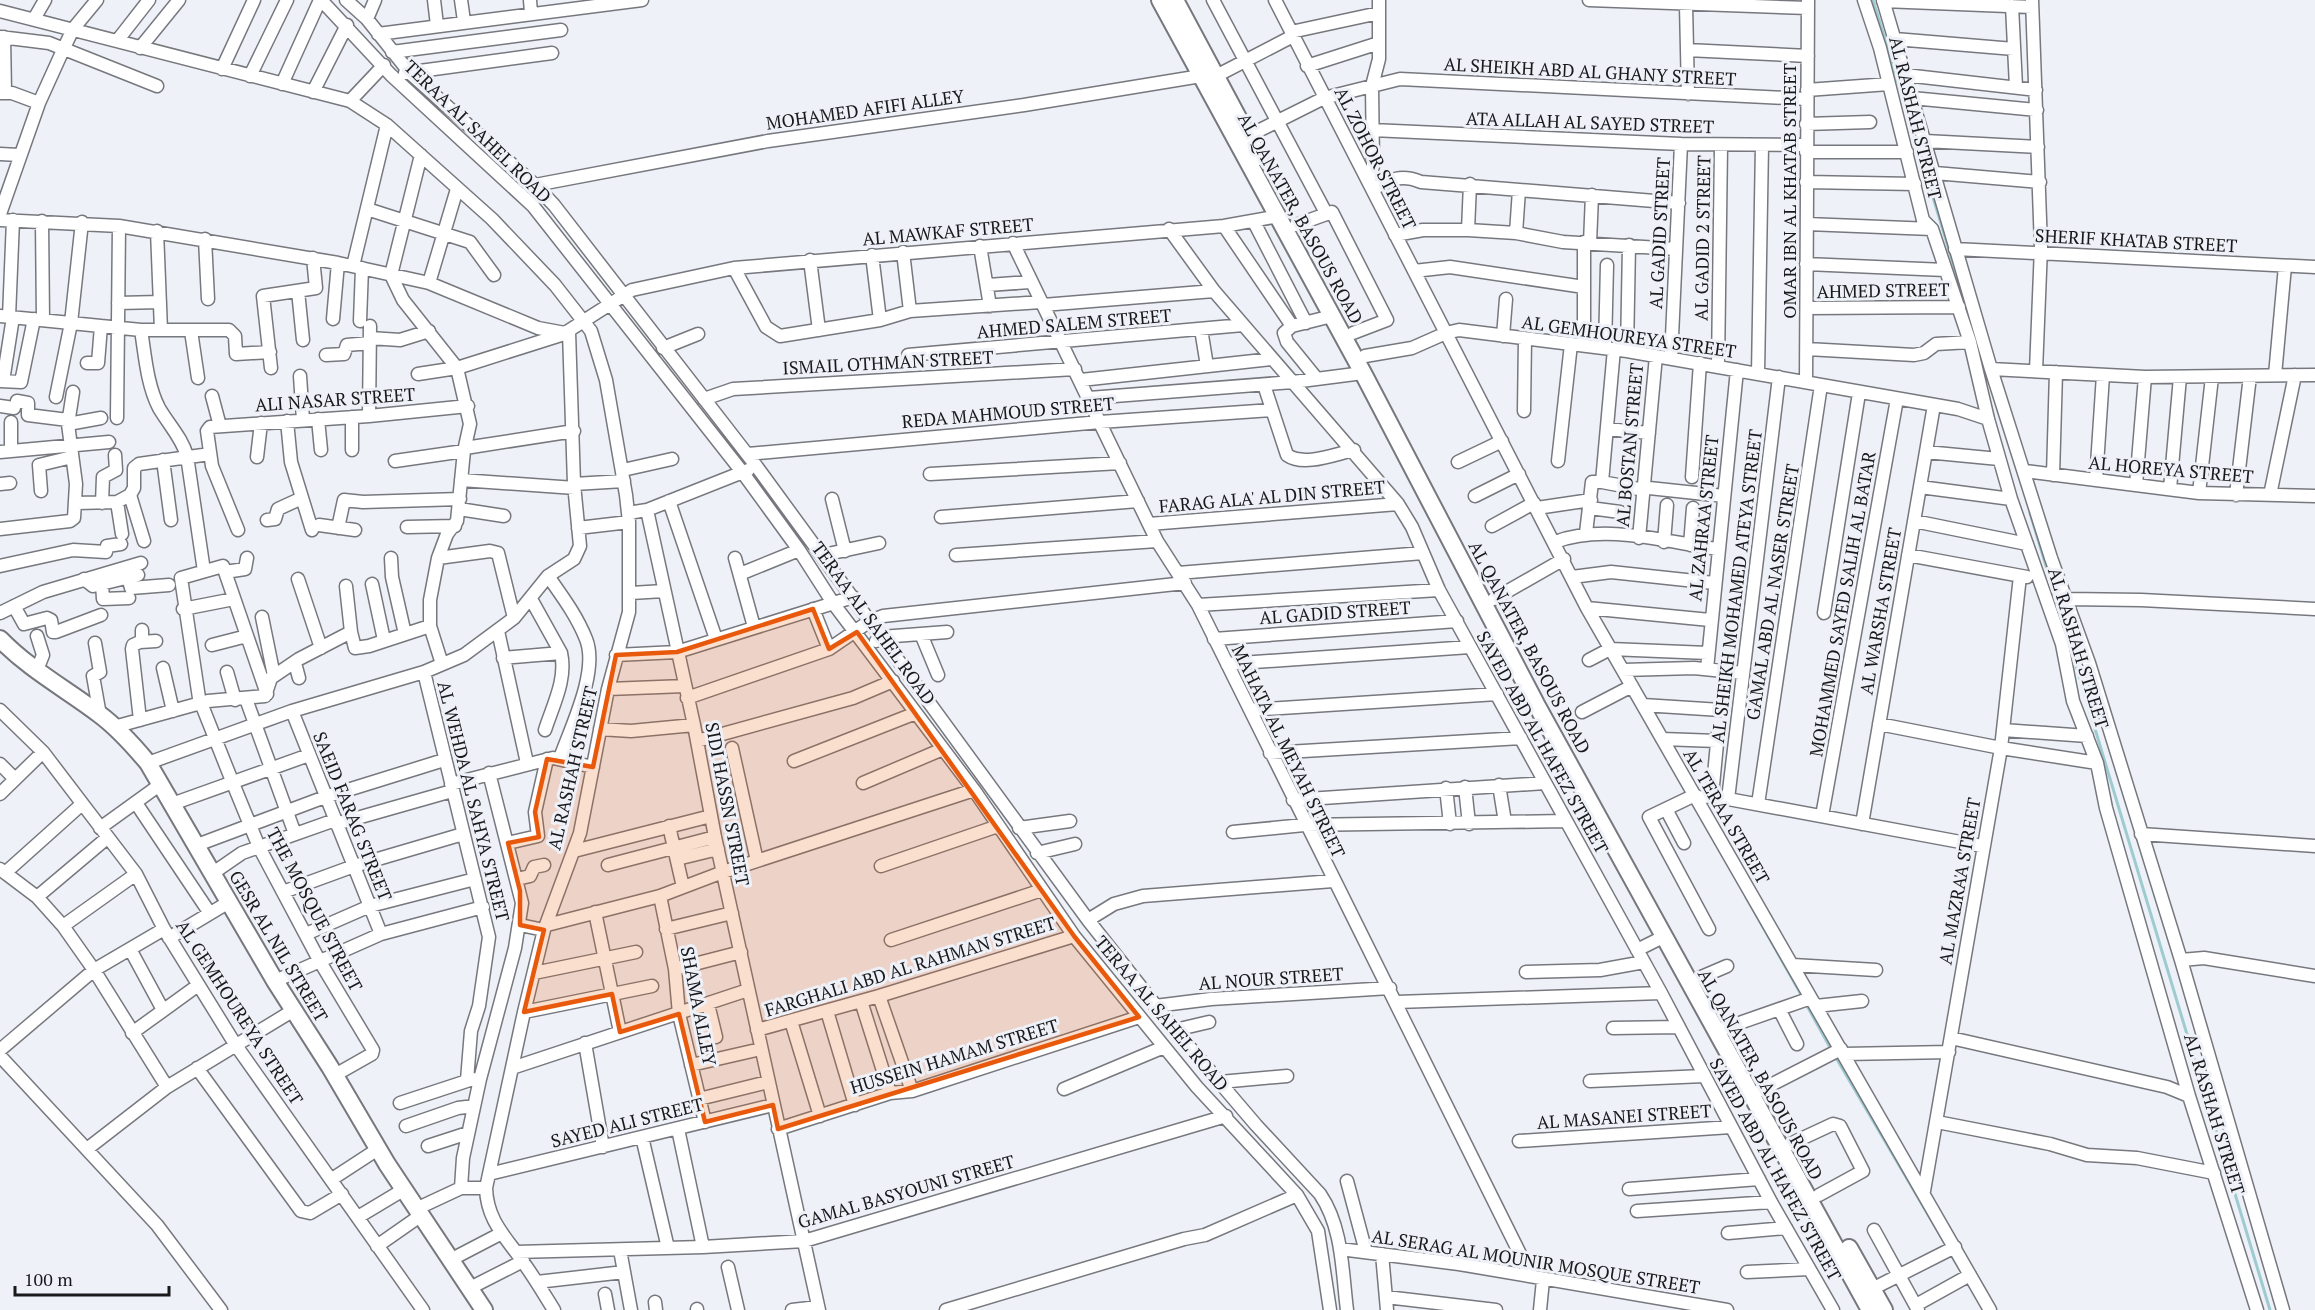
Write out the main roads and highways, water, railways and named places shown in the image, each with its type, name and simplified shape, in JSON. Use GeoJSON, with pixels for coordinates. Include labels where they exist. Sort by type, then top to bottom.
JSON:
{"type":"FeatureCollection","features":[{"type":"Feature","properties":{"kind":"main road","name":"AL QANATER, BASOUS ROAD"},"geometry":{"type":"LineString","coordinates":[[1160,0],[1248,136],[1353,333],[1364,364],[1536,704],[1870,1310]]}},
{"type":"Feature","properties":{"kind":"main road","name":"AL QANATER, BASOUS ROAD"},"geometry":{"type":"LineString","coordinates":[[1174,0],[1209,76],[1332,316],[1364,364],[1494,599],[1725,1028],[1884,1310]]}},
{"type":"Feature","properties":{"kind":"main road","name":"GESR AL NIL STREET"},"geometry":{"type":"LineString","coordinates":[[0,639],[37,670],[100,715],[148,763],[275,981],[335,1075],[403,1190],[452,1259],[484,1310]]}},
{"type":"Feature","properties":{"kind":"waterway"},"geometry":{"type":"LineString","coordinates":[[1873,0],[1973,329]]}},
{"type":"Feature","properties":{"kind":"waterway"},"geometry":{"type":"LineString","coordinates":[[2030,513],[2270,1310]]}},
{"type":"Feature","properties":{"kind":"waterway"},"geometry":{"type":"LineString","coordinates":[[1746,897],[1803,998]]}},
{"type":"Feature","properties":{"kind":"waterway"},"geometry":{"type":"LineString","coordinates":[[1806,1004],[1832,1051]]}},
{"type":"Feature","properties":{"kind":"waterway"},"geometry":{"type":"LineString","coordinates":[[1835,1056],[1947,1247]]}},
{"type":"Feature","properties":{"kind":"waterway"},"geometry":{"type":"LineString","coordinates":[[1950,1253],[1962,1273]]}}]}
